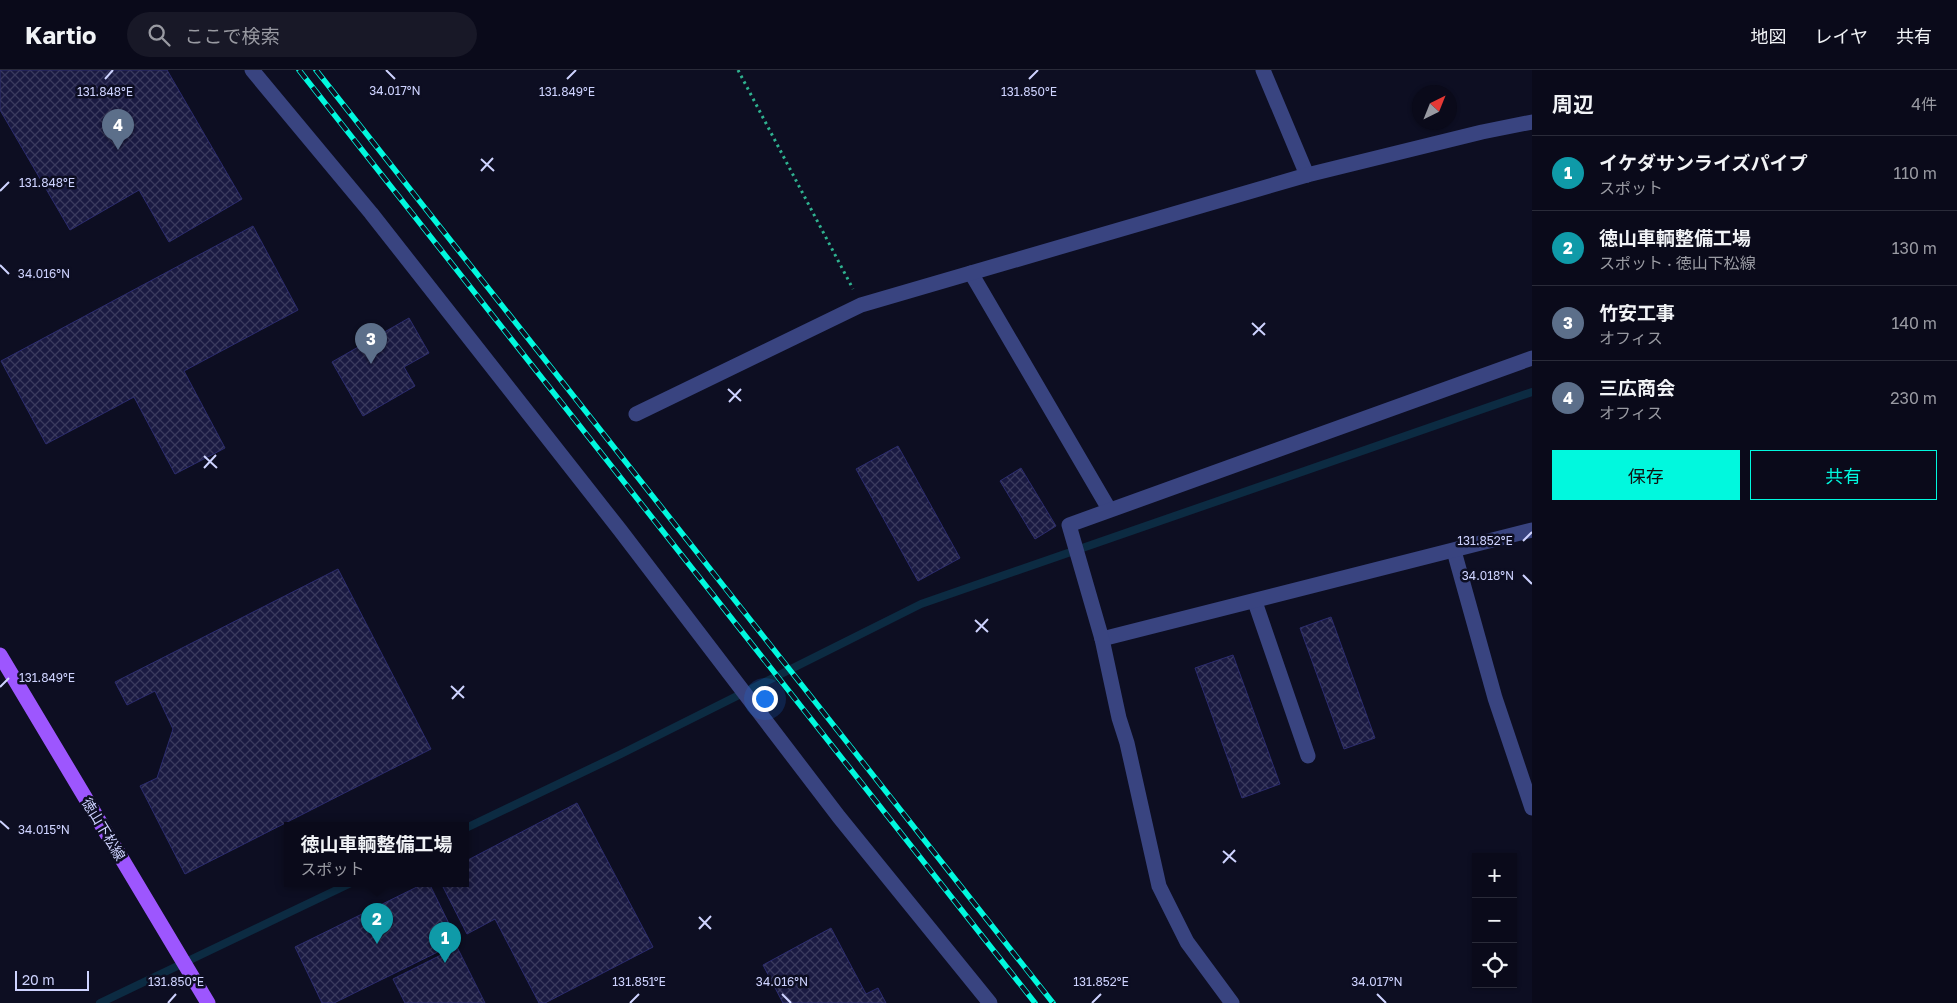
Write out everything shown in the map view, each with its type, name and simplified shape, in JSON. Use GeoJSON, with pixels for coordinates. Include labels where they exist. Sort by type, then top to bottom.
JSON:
{"type":"FeatureCollection","features":[{"type":"Feature","properties":{"kind":"main road","name":"徳山下松線"},"geometry":{"type":"LineString","coordinates":[[0,655],[208,1003]]}},
{"type":"Feature","properties":{"kind":"street"},"geometry":{"type":"LineString","coordinates":[[252,70],[371,213],[620,530],[839,817],[990,1003]]}},
{"type":"Feature","properties":{"kind":"street"},"geometry":{"type":"LineString","coordinates":[[1264,70],[1307,175]]}},
{"type":"Feature","properties":{"kind":"street"},"geometry":{"type":"LineString","coordinates":[[636,414],[861,305],[1307,175],[1482,132],[1532,122]]}},
{"type":"Feature","properties":{"kind":"street"},"geometry":{"type":"LineString","coordinates":[[971,273],[1109,509]]}},
{"type":"Feature","properties":{"kind":"street"},"geometry":{"type":"LineString","coordinates":[[1232,1003],[1187,942],[1159,886],[1102,639],[1069,525],[1532,358]]}},
{"type":"Feature","properties":{"kind":"street"},"geometry":{"type":"LineString","coordinates":[[1102,639],[1255,602],[1532,530]]}},
{"type":"Feature","properties":{"kind":"street"},"geometry":{"type":"LineString","coordinates":[[1454,551],[1495,698],[1532,808]]}},
{"type":"Feature","properties":{"kind":"street"},"geometry":{"type":"LineString","coordinates":[[1255,602],[1308,756]]}},
{"type":"Feature","properties":{"kind":"path"},"geometry":{"type":"LineString","coordinates":[[738,70],[861,305]]}},
{"type":"Feature","properties":{"kind":"building"},"geometry":{"type":"Polygon","coordinates":[[[0,70],[167,70],[242,199],[169,242],[139,190],[70,230],[0,110],[0,70]]]}},
{"type":"Feature","properties":{"kind":"building"},"geometry":{"type":"Polygon","coordinates":[[[253,226],[298,310],[184,371],[225,448],[175,474],[134,397],[46,444],[1,361],[253,226]]]}},
{"type":"Feature","properties":{"kind":"building"},"geometry":{"type":"Polygon","coordinates":[[[409,318],[429,353],[404,367],[415,386],[363,416],[332,362],[409,318]]]}},
{"type":"Feature","properties":{"kind":"building"},"geometry":{"type":"Polygon","coordinates":[[[898,446],[960,558],[918,581],[856,469],[898,446]]]}},
{"type":"Feature","properties":{"kind":"building"},"geometry":{"type":"Polygon","coordinates":[[[1021,468],[1056,526],[1035,539],[1000,481],[1021,468]]]}},
{"type":"Feature","properties":{"kind":"building"},"geometry":{"type":"Polygon","coordinates":[[[338,569],[431,749],[284,822],[284,824],[185,874],[140,786],[157,778],[173,729],[155,691],[127,705],[115,682],[338,569]]]}},
{"type":"Feature","properties":{"kind":"building"},"geometry":{"type":"Polygon","coordinates":[[[1331,617],[1375,738],[1344,749],[1300,628],[1331,617]]]}},
{"type":"Feature","properties":{"kind":"building"},"geometry":{"type":"Polygon","coordinates":[[[1233,655],[1280,784],[1242,798],[1195,668],[1233,655]]]}},
{"type":"Feature","properties":{"kind":"building"},"geometry":{"type":"Polygon","coordinates":[[[577,803],[653,947],[545,1003],[539,1003],[495,919],[467,934],[443,887],[469,887],[469,859],[577,803]]]}},
{"type":"Feature","properties":{"kind":"building"},"geometry":{"type":"Polygon","coordinates":[[[417,887],[431,887],[458,942],[334,1003],[322,1003],[295,947],[417,887]]]}},
{"type":"Feature","properties":{"kind":"building"},"geometry":{"type":"Polygon","coordinates":[[[831,928],[866,994],[878,988],[886,1003],[783,1003],[763,965],[831,928]]]}},
{"type":"Feature","properties":{"kind":"building"},"geometry":{"type":"Polygon","coordinates":[[[457,947],[485,1003],[405,1003],[393,979],[457,947]]]}},
{"type":"Feature","properties":{"kind":"waterway"},"geometry":{"type":"LineString","coordinates":[[469,827],[621,754],[921,604],[1532,392]]}},
{"type":"Feature","properties":{"kind":"waterway"},"geometry":{"type":"LineString","coordinates":[[100,1003],[343,887]]}},
{"type":"Feature","properties":{"kind":"railway"},"geometry":{"type":"LineString","coordinates":[[299,70],[1035,1003]]}},
{"type":"Feature","properties":{"kind":"railway"},"geometry":{"type":"LineString","coordinates":[[316,70],[1053,1003]]}},
{"type":"Feature","properties":{"kind":"place","name":"三広商会"},"geometry":{"type":"Point","coordinates":[118,150]}},
{"type":"Feature","properties":{"kind":"place","name":"竹安工事"},"geometry":{"type":"Point","coordinates":[371,364]}},
{"type":"Feature","properties":{"kind":"place","name":"徳山車輌整備工場"},"geometry":{"type":"Point","coordinates":[377,944]}},
{"type":"Feature","properties":{"kind":"place","name":"イケダサンライズパイプ"},"geometry":{"type":"Point","coordinates":[445,963]}}]}
